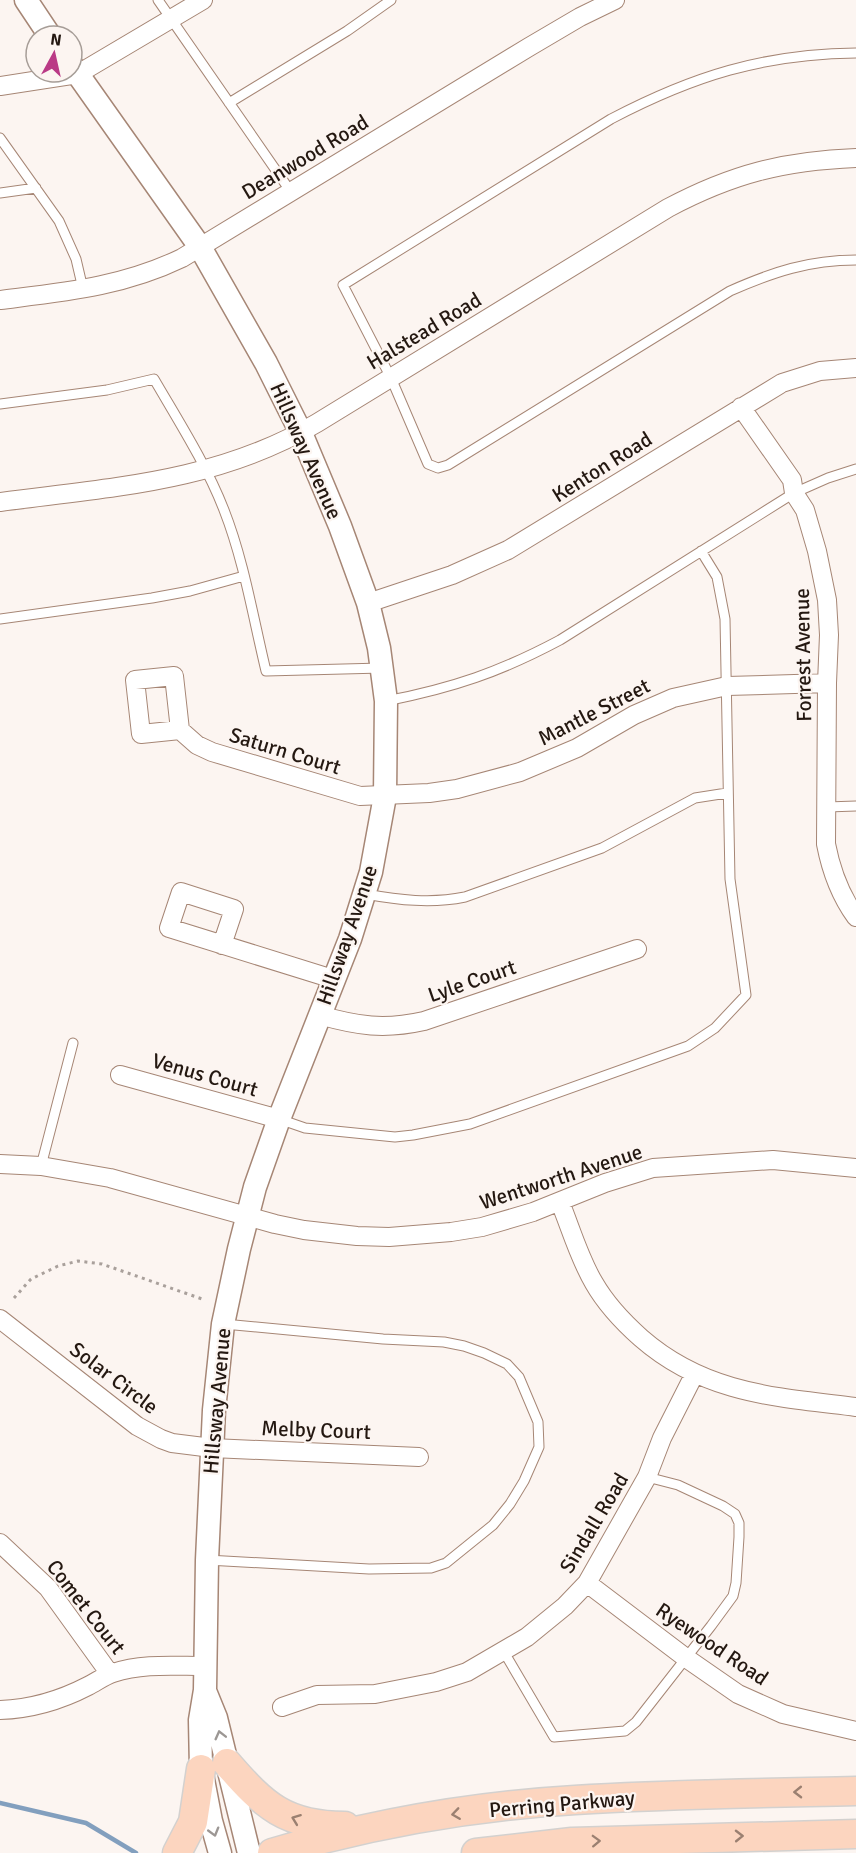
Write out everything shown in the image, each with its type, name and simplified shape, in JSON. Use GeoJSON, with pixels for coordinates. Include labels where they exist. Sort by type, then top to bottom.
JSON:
{"type":"FeatureCollection","features":[{"type":"Feature","properties":{"kind":"main road"},"geometry":{"type":"LineString","coordinates":[[177,1853],[193,1822],[214,1766],[277,1811],[300,1821],[322,1826],[374,1827]]}},
{"type":"Feature","properties":{"kind":"main road","name":"Perring Parkway"},"geometry":{"type":"LineString","coordinates":[[272,1853],[374,1827],[492,1809],[573,1800],[856,1791]]}},
{"type":"Feature","properties":{"kind":"main road","name":"Perring Parkway"},"geometry":{"type":"LineString","coordinates":[[476,1853],[572,1842],[856,1834]]}},
{"type":"Feature","properties":{"kind":"street"},"geometry":{"type":"LineString","coordinates":[[26,0],[42,24]]}},
{"type":"Feature","properties":{"kind":"street"},"geometry":{"type":"LineString","coordinates":[[84,65],[203,0]]}},
{"type":"Feature","properties":{"kind":"street","name":"Deanwood Road"},"geometry":{"type":"LineString","coordinates":[[0,300],[83,289],[146,274],[182,258],[519,53],[609,1]]}},
{"type":"Feature","properties":{"kind":"street"},"geometry":{"type":"LineString","coordinates":[[0,86],[24,81]]}},
{"type":"Feature","properties":{"kind":"street","name":"Hillsway Avenue"},"geometry":{"type":"LineString","coordinates":[[84,83],[200,247],[261,354],[301,433],[340,525],[368,603],[382,668],[386,701],[385,796],[365,894],[279,1119],[247,1217],[223,1324],[212,1448],[204,1666],[205,1690],[216,1718],[210,1821],[220,1853]]}},
{"type":"Feature","properties":{"kind":"street","name":"Halstead Road"},"geometry":{"type":"LineString","coordinates":[[0,502],[149,482],[207,470],[259,453],[301,433],[668,208],[700,191],[766,168],[797,162],[856,158]]}},
{"type":"Feature","properties":{"kind":"street","name":"Kenton Road"},"geometry":{"type":"LineString","coordinates":[[368,603],[452,575],[508,550],[782,383],[820,370],[856,368]]}},
{"type":"Feature","properties":{"kind":"street","name":"Forrest Avenue"},"geometry":{"type":"LineString","coordinates":[[741,407],[792,480],[794,493],[805,510],[823,574],[829,634],[826,844],[830,864],[839,887],[856,917]]}},
{"type":"Feature","properties":{"kind":"street","name":"Mantle Street"},"geometry":{"type":"LineString","coordinates":[[385,796],[457,789],[520,772],[577,748],[653,705],[699,690],[727,686],[827,684]]}},
{"type":"Feature","properties":{"kind":"street","name":"Saturn Court"},"geometry":{"type":"LineString","coordinates":[[180,730],[197,745],[212,752],[360,796],[385,796]]}},
{"type":"Feature","properties":{"kind":"street"},"geometry":{"type":"LineString","coordinates":[[222,945],[333,979]]}},
{"type":"Feature","properties":{"kind":"street","name":"Lyle Court"},"geometry":{"type":"LineString","coordinates":[[319,1015],[365,1026],[400,1026],[424,1021],[637,949]]}},
{"type":"Feature","properties":{"kind":"street","name":"Venus Court"},"geometry":{"type":"LineString","coordinates":[[120,1074],[279,1119]]}},
{"type":"Feature","properties":{"kind":"street","name":"Wentworth Avenue"},"geometry":{"type":"LineString","coordinates":[[0,1164],[41,1166],[110,1178],[275,1224],[330,1234],[357,1236],[419,1236],[482,1227],[510,1220],[653,1168],[772,1160],[856,1168]]}},
{"type":"Feature","properties":{"kind":"street"},"geometry":{"type":"LineString","coordinates":[[560,1202],[593,1282],[615,1313],[647,1343],[694,1375],[730,1387],[754,1393],[856,1407]]}},
{"type":"Feature","properties":{"kind":"street","name":"Solar Circle"},"geometry":{"type":"LineString","coordinates":[[0,1319],[137,1426],[172,1443],[212,1448]]}},
{"type":"Feature","properties":{"kind":"street","name":"Sindall Road"},"geometry":{"type":"LineString","coordinates":[[282,1707],[317,1695],[375,1694],[436,1682],[467,1672],[527,1637],[587,1583],[647,1477],[662,1438],[694,1375]]}},
{"type":"Feature","properties":{"kind":"street","name":"Melby Court"},"geometry":{"type":"LineString","coordinates":[[212,1448],[418,1457]]}},
{"type":"Feature","properties":{"kind":"street","name":"Comet Court"},"geometry":{"type":"LineString","coordinates":[[0,1543],[48,1587],[110,1674]]}},
{"type":"Feature","properties":{"kind":"street","name":"Ryewood Road"},"geometry":{"type":"LineString","coordinates":[[587,1583],[686,1659],[738,1694],[783,1714],[856,1731]]}},
{"type":"Feature","properties":{"kind":"street"},"geometry":{"type":"LineString","coordinates":[[0,1710],[50,1702],[110,1674],[156,1666],[204,1666]]}},
{"type":"Feature","properties":{"kind":"street","name":"Hillsway Avenue"},"geometry":{"type":"LineString","coordinates":[[214,1766],[249,1853]]}},
{"type":"Feature","properties":{"kind":"lane"},"geometry":{"type":"LineString","coordinates":[[158,0],[291,192]]}},
{"type":"Feature","properties":{"kind":"lane"},"geometry":{"type":"LineString","coordinates":[[229,103],[347,31],[391,0]]}},
{"type":"Feature","properties":{"kind":"lane"},"geometry":{"type":"LineString","coordinates":[[856,53],[793,57],[750,64],[682,84],[646,100],[611,119],[343,285],[391,378],[428,464],[438,468],[448,465],[730,291],[760,278],[807,263],[856,260]]}},
{"type":"Feature","properties":{"kind":"lane"},"geometry":{"type":"LineString","coordinates":[[0,138],[59,221],[76,259],[83,289]]}},
{"type":"Feature","properties":{"kind":"lane"},"geometry":{"type":"LineString","coordinates":[[0,193],[36,188]]}},
{"type":"Feature","properties":{"kind":"lane"},"geometry":{"type":"LineString","coordinates":[[0,404],[107,390],[154,379],[207,470],[224,510],[244,576],[266,671],[382,668]]}},
{"type":"Feature","properties":{"kind":"lane"},"geometry":{"type":"LineString","coordinates":[[386,701],[461,684],[526,658],[560,640],[794,493],[856,469]]}},
{"type":"Feature","properties":{"kind":"lane"},"geometry":{"type":"LineString","coordinates":[[279,1119],[305,1128],[395,1137],[413,1136],[470,1125],[688,1046],[700,1039],[731,1012],[746,995],[730,879],[726,639],[723,600],[717,578],[701,551]]}},
{"type":"Feature","properties":{"kind":"lane"},"geometry":{"type":"LineString","coordinates":[[0,619],[162,596],[244,576]]}},
{"type":"Feature","properties":{"kind":"lane"},"geometry":{"type":"LineString","coordinates":[[365,894],[418,902],[445,901],[465,897],[602,848],[695,798],[727,793]]}},
{"type":"Feature","properties":{"kind":"lane"},"geometry":{"type":"LineString","coordinates":[[827,807],[856,806]]}},
{"type":"Feature","properties":{"kind":"lane"},"geometry":{"type":"LineString","coordinates":[[41,1166],[73,1043]]}},
{"type":"Feature","properties":{"kind":"lane"},"geometry":{"type":"LineString","coordinates":[[207,1560],[369,1569],[431,1568],[446,1563],[493,1525],[510,1504],[524,1481],[539,1447],[538,1422],[519,1377],[507,1364],[484,1353],[444,1342],[371,1338],[223,1324]]}},
{"type":"Feature","properties":{"kind":"lane"},"geometry":{"type":"LineString","coordinates":[[504,1652],[554,1737],[625,1731],[636,1722],[733,1596],[736,1582],[739,1523],[735,1514],[723,1506],[678,1485],[647,1477]]}},
{"type":"Feature","properties":{"kind":"path"},"geometry":{"type":"LineString","coordinates":[[14,1298],[31,1279],[58,1266],[78,1261],[102,1264],[205,1300]]}},
{"type":"Feature","properties":{"kind":"waterway"},"geometry":{"type":"LineString","coordinates":[[0,1803],[86,1823],[136,1853]]}}]}
